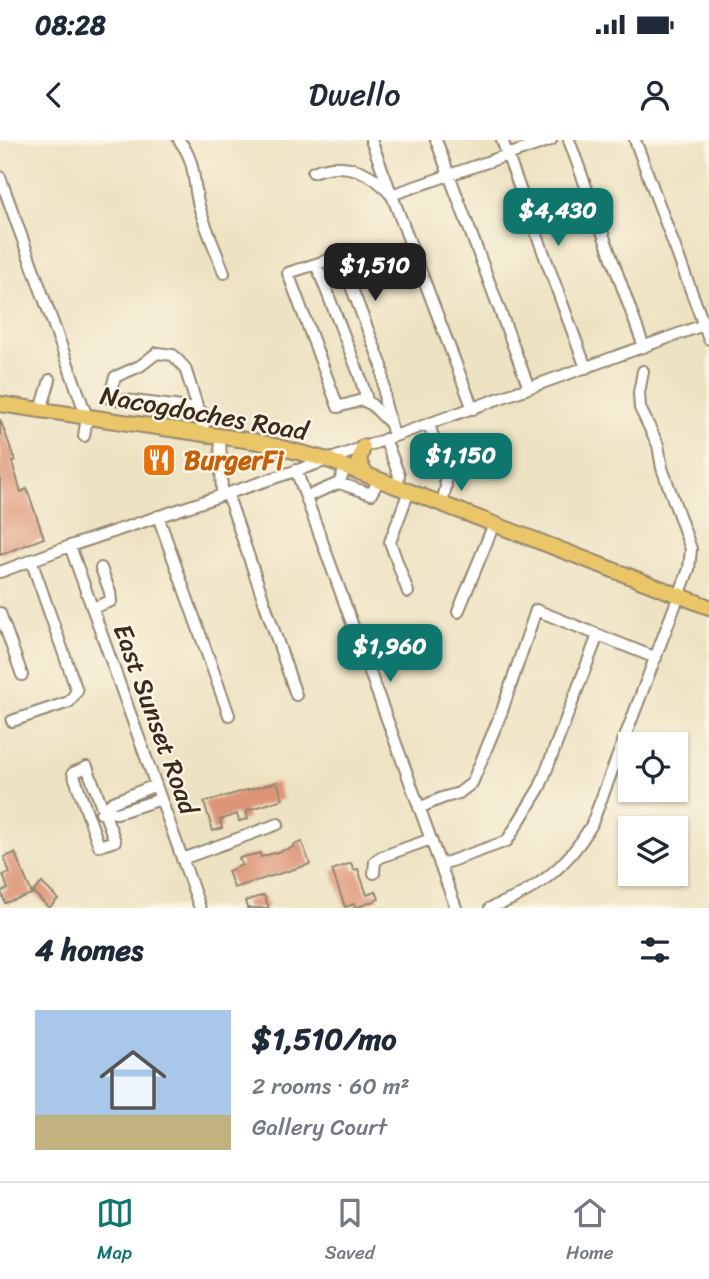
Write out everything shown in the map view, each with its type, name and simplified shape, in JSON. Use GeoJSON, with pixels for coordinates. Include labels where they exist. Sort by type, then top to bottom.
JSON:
{"type":"FeatureCollection","features":[{"type":"Feature","properties":{"kind":"main road","name":"Nacogdoches Road"},"geometry":{"type":"LineString","coordinates":[[0,404],[87,418],[200,431],[220,437],[259,442],[328,460],[709,607]]}},
{"type":"Feature","properties":{"kind":"main road"},"geometry":{"type":"LineString","coordinates":[[363,447],[359,461],[365,474]]}},
{"type":"Feature","properties":{"kind":"street"},"geometry":{"type":"LineString","coordinates":[[179,140],[194,167],[200,208],[224,273]]}},
{"type":"Feature","properties":{"kind":"street"},"geometry":{"type":"LineString","coordinates":[[371,140],[473,409]]}},
{"type":"Feature","properties":{"kind":"street"},"geometry":{"type":"LineString","coordinates":[[436,140],[529,388]]}},
{"type":"Feature","properties":{"kind":"street"},"geometry":{"type":"LineString","coordinates":[[502,140],[586,368]]}},
{"type":"Feature","properties":{"kind":"street"},"geometry":{"type":"LineString","coordinates":[[391,195],[551,140]]}},
{"type":"Feature","properties":{"kind":"street"},"geometry":{"type":"LineString","coordinates":[[569,140],[644,347]]}},
{"type":"Feature","properties":{"kind":"street"},"geometry":{"type":"LineString","coordinates":[[635,140],[709,339]]}},
{"type":"Feature","properties":{"kind":"street"},"geometry":{"type":"LineString","coordinates":[[313,172],[332,167],[358,169],[375,178],[391,195]]}},
{"type":"Feature","properties":{"kind":"street"},"geometry":{"type":"LineString","coordinates":[[0,177],[87,418],[84,436]]}},
{"type":"Feature","properties":{"kind":"street"},"geometry":{"type":"LineString","coordinates":[[389,422],[368,403],[358,400],[338,407],[288,273],[338,257],[344,265],[382,366],[383,391],[389,422],[390,438],[403,489],[390,542],[408,592]]}},
{"type":"Feature","properties":{"kind":"street"},"geometry":{"type":"LineString","coordinates":[[316,264],[368,403]]}},
{"type":"Feature","properties":{"kind":"street"},"geometry":{"type":"LineString","coordinates":[[0,572],[328,460],[706,325]]}},
{"type":"Feature","properties":{"kind":"street"},"geometry":{"type":"LineString","coordinates":[[198,409],[186,368],[173,355],[165,354],[157,354],[115,377],[109,398],[198,409],[203,413],[205,421],[200,431]]}},
{"type":"Feature","properties":{"kind":"street"},"geometry":{"type":"LineString","coordinates":[[490,908],[545,881],[561,867],[583,840],[591,826],[689,569],[691,548],[662,468],[658,444],[640,408],[639,393],[643,371]]}},
{"type":"Feature","properties":{"kind":"street"},"geometry":{"type":"LineString","coordinates":[[41,410],[50,380]]}},
{"type":"Feature","properties":{"kind":"street"},"geometry":{"type":"LineString","coordinates":[[429,424],[436,446]]}},
{"type":"Feature","properties":{"kind":"street"},"geometry":{"type":"LineString","coordinates":[[220,437],[224,494],[296,695]]}},
{"type":"Feature","properties":{"kind":"street"},"geometry":{"type":"LineString","coordinates":[[442,457],[446,486],[442,504]]}},
{"type":"Feature","properties":{"kind":"street"},"geometry":{"type":"LineString","coordinates":[[339,484],[346,467]]}},
{"type":"Feature","properties":{"kind":"street"},"geometry":{"type":"LineString","coordinates":[[296,470],[456,908]]}},
{"type":"Feature","properties":{"kind":"street"},"geometry":{"type":"LineString","coordinates":[[306,497],[339,484],[371,494],[379,480]]}},
{"type":"Feature","properties":{"kind":"street"},"geometry":{"type":"LineString","coordinates":[[158,516],[229,715]]}},
{"type":"Feature","properties":{"kind":"street"},"geometry":{"type":"LineString","coordinates":[[458,612],[494,524]]}},
{"type":"Feature","properties":{"kind":"street","name":"East Sunset Road"},"geometry":{"type":"LineString","coordinates":[[70,546],[200,908]]}},
{"type":"Feature","properties":{"kind":"street"},"geometry":{"type":"LineString","coordinates":[[12,721],[69,702],[77,691],[31,560]]}},
{"type":"Feature","properties":{"kind":"street"},"geometry":{"type":"LineString","coordinates":[[92,608],[111,601],[101,568]]}},
{"type":"Feature","properties":{"kind":"street"},"geometry":{"type":"LineString","coordinates":[[419,808],[442,797],[460,793],[472,783],[502,711],[536,610],[656,658]]}},
{"type":"Feature","properties":{"kind":"street"},"geometry":{"type":"LineString","coordinates":[[0,613],[22,675]]}},
{"type":"Feature","properties":{"kind":"street"},"geometry":{"type":"LineString","coordinates":[[440,865],[507,841],[540,787],[597,635]]}},
{"type":"Feature","properties":{"kind":"street"},"geometry":{"type":"LineString","coordinates":[[87,768],[115,841],[99,846],[79,791],[73,773],[87,768]]}},
{"type":"Feature","properties":{"kind":"street"},"geometry":{"type":"LineString","coordinates":[[79,791],[94,785]]}},
{"type":"Feature","properties":{"kind":"street"},"geometry":{"type":"LineString","coordinates":[[89,817],[105,811],[117,813],[127,803],[156,785]]}},
{"type":"Feature","properties":{"kind":"street"},"geometry":{"type":"LineString","coordinates":[[127,803],[161,799]]}},
{"type":"Feature","properties":{"kind":"street"},"geometry":{"type":"LineString","coordinates":[[183,859],[278,824]]}},
{"type":"Feature","properties":{"kind":"street"},"geometry":{"type":"LineString","coordinates":[[374,873],[374,861],[431,839]]}},
{"type":"Feature","properties":{"kind":"building"},"geometry":{"type":"Polygon","coordinates":[[[0,419],[15,460],[12,462],[21,492],[27,489],[44,538],[0,555],[0,419]]]}},
{"type":"Feature","properties":{"kind":"building"},"geometry":{"type":"Polygon","coordinates":[[[277,782],[283,799],[246,811],[248,819],[239,821],[237,814],[220,820],[222,828],[213,831],[204,802],[277,782]]]}},
{"type":"Feature","properties":{"kind":"building"},"geometry":{"type":"Polygon","coordinates":[[[302,842],[310,864],[234,888],[228,871],[242,865],[239,858],[260,853],[261,857],[302,842]]]}},
{"type":"Feature","properties":{"kind":"building"},"geometry":{"type":"Polygon","coordinates":[[[15,853],[32,894],[5,903],[1,891],[8,889],[3,875],[10,873],[4,857],[15,853]]]}},
{"type":"Feature","properties":{"kind":"building"},"geometry":{"type":"Polygon","coordinates":[[[351,863],[354,870],[358,869],[367,895],[376,891],[379,899],[356,908],[354,904],[345,907],[332,870],[351,863]]]}},
{"type":"Feature","properties":{"kind":"building"},"geometry":{"type":"Polygon","coordinates":[[[42,883],[58,899],[49,908],[33,892],[42,883]]]}},
{"type":"Feature","properties":{"kind":"building"},"geometry":{"type":"Polygon","coordinates":[[[264,895],[269,908],[247,908],[245,901],[264,895]]]}},
{"type":"Feature","properties":{"kind":"place","name":"BurgerFi"},"geometry":{"type":"Point","coordinates":[159,460]}}]}
